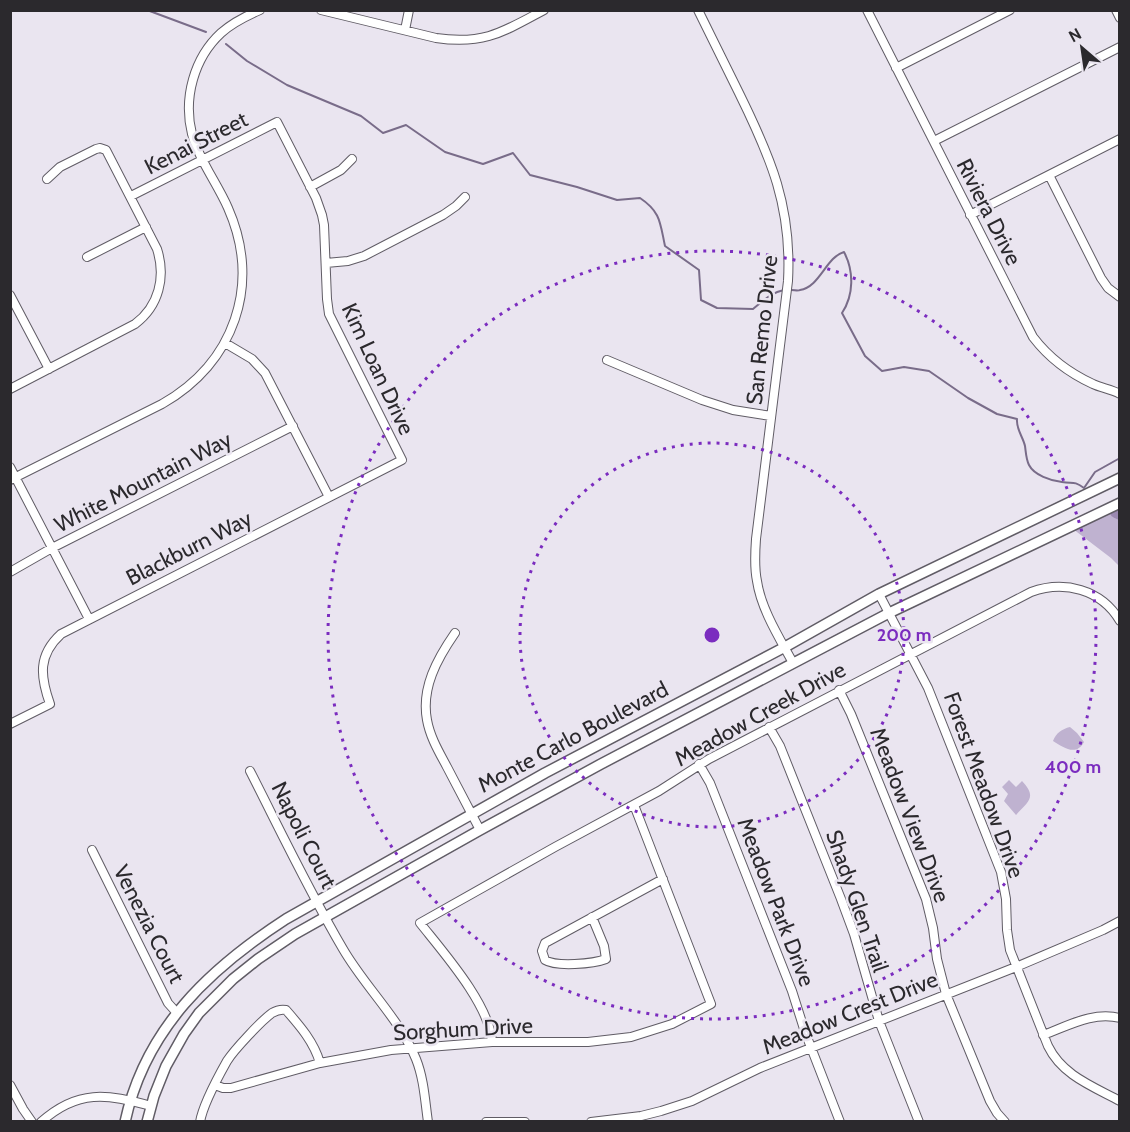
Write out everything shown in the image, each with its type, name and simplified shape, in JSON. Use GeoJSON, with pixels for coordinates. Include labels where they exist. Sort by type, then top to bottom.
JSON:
{"type":"FeatureCollection","features":[{"type":"Feature","properties":{"kind":"main road","name":"Monte Carlo Boulevard"},"geometry":{"type":"LineString","coordinates":[[125,1122],[137,1080],[162,1033],[207,978],[263,934],[316,900],[555,767],[785,647],[879,594],[1119,478]]}},
{"type":"Feature","properties":{"kind":"main road","name":"Monte Carlo Boulevard"},"geometry":{"type":"LineString","coordinates":[[147,1122],[162,1077],[191,1024],[225,987],[258,959],[295,934],[601,764],[793,663],[889,613],[1119,503]]}},
{"type":"Feature","properties":{"kind":"street"},"geometry":{"type":"LineString","coordinates":[[13,478],[178,394],[203,372],[225,343],[237,311],[242,280],[241,256],[236,230],[228,209],[192,135],[189,95],[194,74],[205,52],[221,33],[240,19],[260,10]]}},
{"type":"Feature","properties":{"kind":"street"},"geometry":{"type":"LineString","coordinates":[[321,10],[436,38],[454,40],[475,39],[495,34],[540,11]]}},
{"type":"Feature","properties":{"kind":"street"},"geometry":{"type":"LineString","coordinates":[[405,30],[409,10]]}},
{"type":"Feature","properties":{"kind":"street","name":"San Remo Drive"},"geometry":{"type":"LineString","coordinates":[[698,10],[774,170],[786,223],[789,253],[788,281],[756,539],[755,565],[759,594],[793,663]]}},
{"type":"Feature","properties":{"kind":"street","name":"Riviera Drive"},"geometry":{"type":"LineString","coordinates":[[867,10],[1024,321],[1038,344],[1074,375],[1119,392]]}},
{"type":"Feature","properties":{"kind":"street"},"geometry":{"type":"LineString","coordinates":[[896,68],[1010,10]]}},
{"type":"Feature","properties":{"kind":"street"},"geometry":{"type":"LineString","coordinates":[[1116,10],[1119,18]]}},
{"type":"Feature","properties":{"kind":"street"},"geometry":{"type":"LineString","coordinates":[[934,141],[1119,47]]}},
{"type":"Feature","properties":{"kind":"street","name":"Kenai Street"},"geometry":{"type":"LineString","coordinates":[[131,196],[277,122]]}},
{"type":"Feature","properties":{"kind":"street","name":"Kim Loan Drive"},"geometry":{"type":"LineString","coordinates":[[277,122],[322,215],[328,314],[402,460]]}},
{"type":"Feature","properties":{"kind":"street"},"geometry":{"type":"LineString","coordinates":[[970,215],[1119,139]]}},
{"type":"Feature","properties":{"kind":"street"},"geometry":{"type":"LineString","coordinates":[[10,389],[141,320],[151,308],[159,288],[161,267],[157,249],[108,152],[103,148],[96,148],[60,167],[47,179]]}},
{"type":"Feature","properties":{"kind":"street"},"geometry":{"type":"LineString","coordinates":[[310,187],[336,174],[352,159]]}},
{"type":"Feature","properties":{"kind":"street"},"geometry":{"type":"LineString","coordinates":[[1049,175],[1101,278],[1119,297]]}},
{"type":"Feature","properties":{"kind":"street"},"geometry":{"type":"LineString","coordinates":[[326,263],[348,261],[364,256],[443,215],[465,196]]}},
{"type":"Feature","properties":{"kind":"street"},"geometry":{"type":"LineString","coordinates":[[87,257],[146,226]]}},
{"type":"Feature","properties":{"kind":"street"},"geometry":{"type":"LineString","coordinates":[[10,295],[48,369]]}},
{"type":"Feature","properties":{"kind":"street"},"geometry":{"type":"LineString","coordinates":[[225,343],[252,359],[265,373],[329,497]]}},
{"type":"Feature","properties":{"kind":"street"},"geometry":{"type":"LineString","coordinates":[[607,360],[702,400],[733,410],[771,416]]}},
{"type":"Feature","properties":{"kind":"street","name":"White Mountain Way"},"geometry":{"type":"LineString","coordinates":[[10,572],[52,548],[293,426]]}},
{"type":"Feature","properties":{"kind":"street","name":"Blackburn Way"},"geometry":{"type":"LineString","coordinates":[[10,724],[50,704],[42,675],[43,663],[51,644],[61,634],[402,460]]}},
{"type":"Feature","properties":{"kind":"street"},"geometry":{"type":"LineString","coordinates":[[10,467],[13,478],[89,619]]}},
{"type":"Feature","properties":{"kind":"street","name":"Meadow Creek Drive"},"geometry":{"type":"LineString","coordinates":[[492,1042],[488,1025],[470,989],[420,923],[659,791],[699,764],[1031,592],[1051,586],[1072,587],[1089,592],[1106,604],[1119,621]]}},
{"type":"Feature","properties":{"kind":"street","name":"Forest Meadow Drive"},"geometry":{"type":"LineString","coordinates":[[879,594],[936,706],[1001,872],[1008,936],[1016,967],[1043,1035],[1054,1058],[1062,1067],[1119,1101]]}},
{"type":"Feature","properties":{"kind":"street"},"geometry":{"type":"LineString","coordinates":[[455,633],[430,678],[426,714],[434,741],[480,830]]}},
{"type":"Feature","properties":{"kind":"street","name":"Meadow View Drive"},"geometry":{"type":"LineString","coordinates":[[839,690],[851,714],[926,899],[946,994],[990,1101],[1005,1122]]}},
{"type":"Feature","properties":{"kind":"street","name":"Shady Glen Trail"},"geometry":{"type":"LineString","coordinates":[[769,727],[780,746],[841,898],[879,1021],[919,1122]]}},
{"type":"Feature","properties":{"kind":"street","name":"Meadow Park Drive"},"geometry":{"type":"LineString","coordinates":[[699,764],[710,783],[784,969],[840,1122]]}},
{"type":"Feature","properties":{"kind":"street","name":"Napoli Court"},"geometry":{"type":"LineString","coordinates":[[250,771],[344,951],[411,1048],[423,1086],[428,1122]]}},
{"type":"Feature","properties":{"kind":"street"},"geometry":{"type":"LineString","coordinates":[[592,916],[604,946],[606,959],[593,962],[554,963],[545,960],[542,951],[545,943],[592,916],[663,879],[634,805]]}},
{"type":"Feature","properties":{"kind":"street","name":"Venezia Court"},"geometry":{"type":"LineString","coordinates":[[92,850],[168,1003],[177,1013]]}},
{"type":"Feature","properties":{"kind":"street","name":"Sorghum Drive"},"geometry":{"type":"LineString","coordinates":[[215,1085],[231,1088],[320,1063],[411,1048],[492,1042],[575,1043],[617,1040],[658,1029],[711,1004],[663,879]]}},
{"type":"Feature","properties":{"kind":"street","name":"Meadow Crest Drive"},"geometry":{"type":"LineString","coordinates":[[591,1122],[641,1116],[677,1107],[755,1070],[1016,967],[1104,930],[1119,921]]}},
{"type":"Feature","properties":{"kind":"street"},"geometry":{"type":"LineString","coordinates":[[200,1122],[201,1115],[228,1059],[260,1024],[280,1009],[286,1010],[304,1031],[317,1052],[320,1063]]}},
{"type":"Feature","properties":{"kind":"street"},"geometry":{"type":"LineString","coordinates":[[1043,1035],[1094,1017],[1119,1018]]}},
{"type":"Feature","properties":{"kind":"street"},"geometry":{"type":"LineString","coordinates":[[10,1085],[32,1122]]}},
{"type":"Feature","properties":{"kind":"street"},"geometry":{"type":"LineString","coordinates":[[41,1122],[56,1110],[89,1097],[105,1096],[151,1106]]}},
{"type":"Feature","properties":{"kind":"street"},"geometry":{"type":"LineString","coordinates":[[488,1122],[525,1122]]}},
{"type":"Feature","properties":{"kind":"shaded area"},"geometry":{"type":"Polygon","coordinates":[[[1119,508],[1119,566],[1073,529],[1119,508]]]}},
{"type":"Feature","properties":{"kind":"shaded area"},"geometry":{"type":"Polygon","coordinates":[[[1070,727],[1084,742],[1081,747],[1073,750],[1053,741],[1060,732],[1070,727]]]}},
{"type":"Feature","properties":{"kind":"shaded area"},"geometry":{"type":"Polygon","coordinates":[[[1009,780],[1016,787],[1022,781],[1027,786],[1030,795],[1028,802],[1016,815],[1004,801],[1008,794],[1002,787],[1009,780]]]}},
{"type":"Feature","properties":{"kind":"waterway"},"geometry":{"type":"LineString","coordinates":[[147,10],[206,32]]}},
{"type":"Feature","properties":{"kind":"waterway"},"geometry":{"type":"LineString","coordinates":[[226,44],[247,61],[287,85],[361,116],[383,133],[406,125],[445,152],[483,164],[513,153],[530,175],[617,200],[640,198],[656,213],[665,246],[699,270],[701,300],[717,308],[753,309],[772,295],[784,290]]}},
{"type":"Feature","properties":{"kind":"waterway"},"geometry":{"type":"LineString","coordinates":[[790,290],[807,288],[813,284],[832,260],[844,252],[850,267],[851,291],[842,313],[865,356],[882,371],[904,367],[929,371],[968,398],[997,414],[1017,419],[1031,469],[1048,479],[1075,483],[1084,488],[1095,472],[1120,458]]}},
{"type":"Feature","properties":{"kind":"waterway"},"geometry":{"type":"LineString","coordinates":[[1116,512],[1120,514]]}}]}
